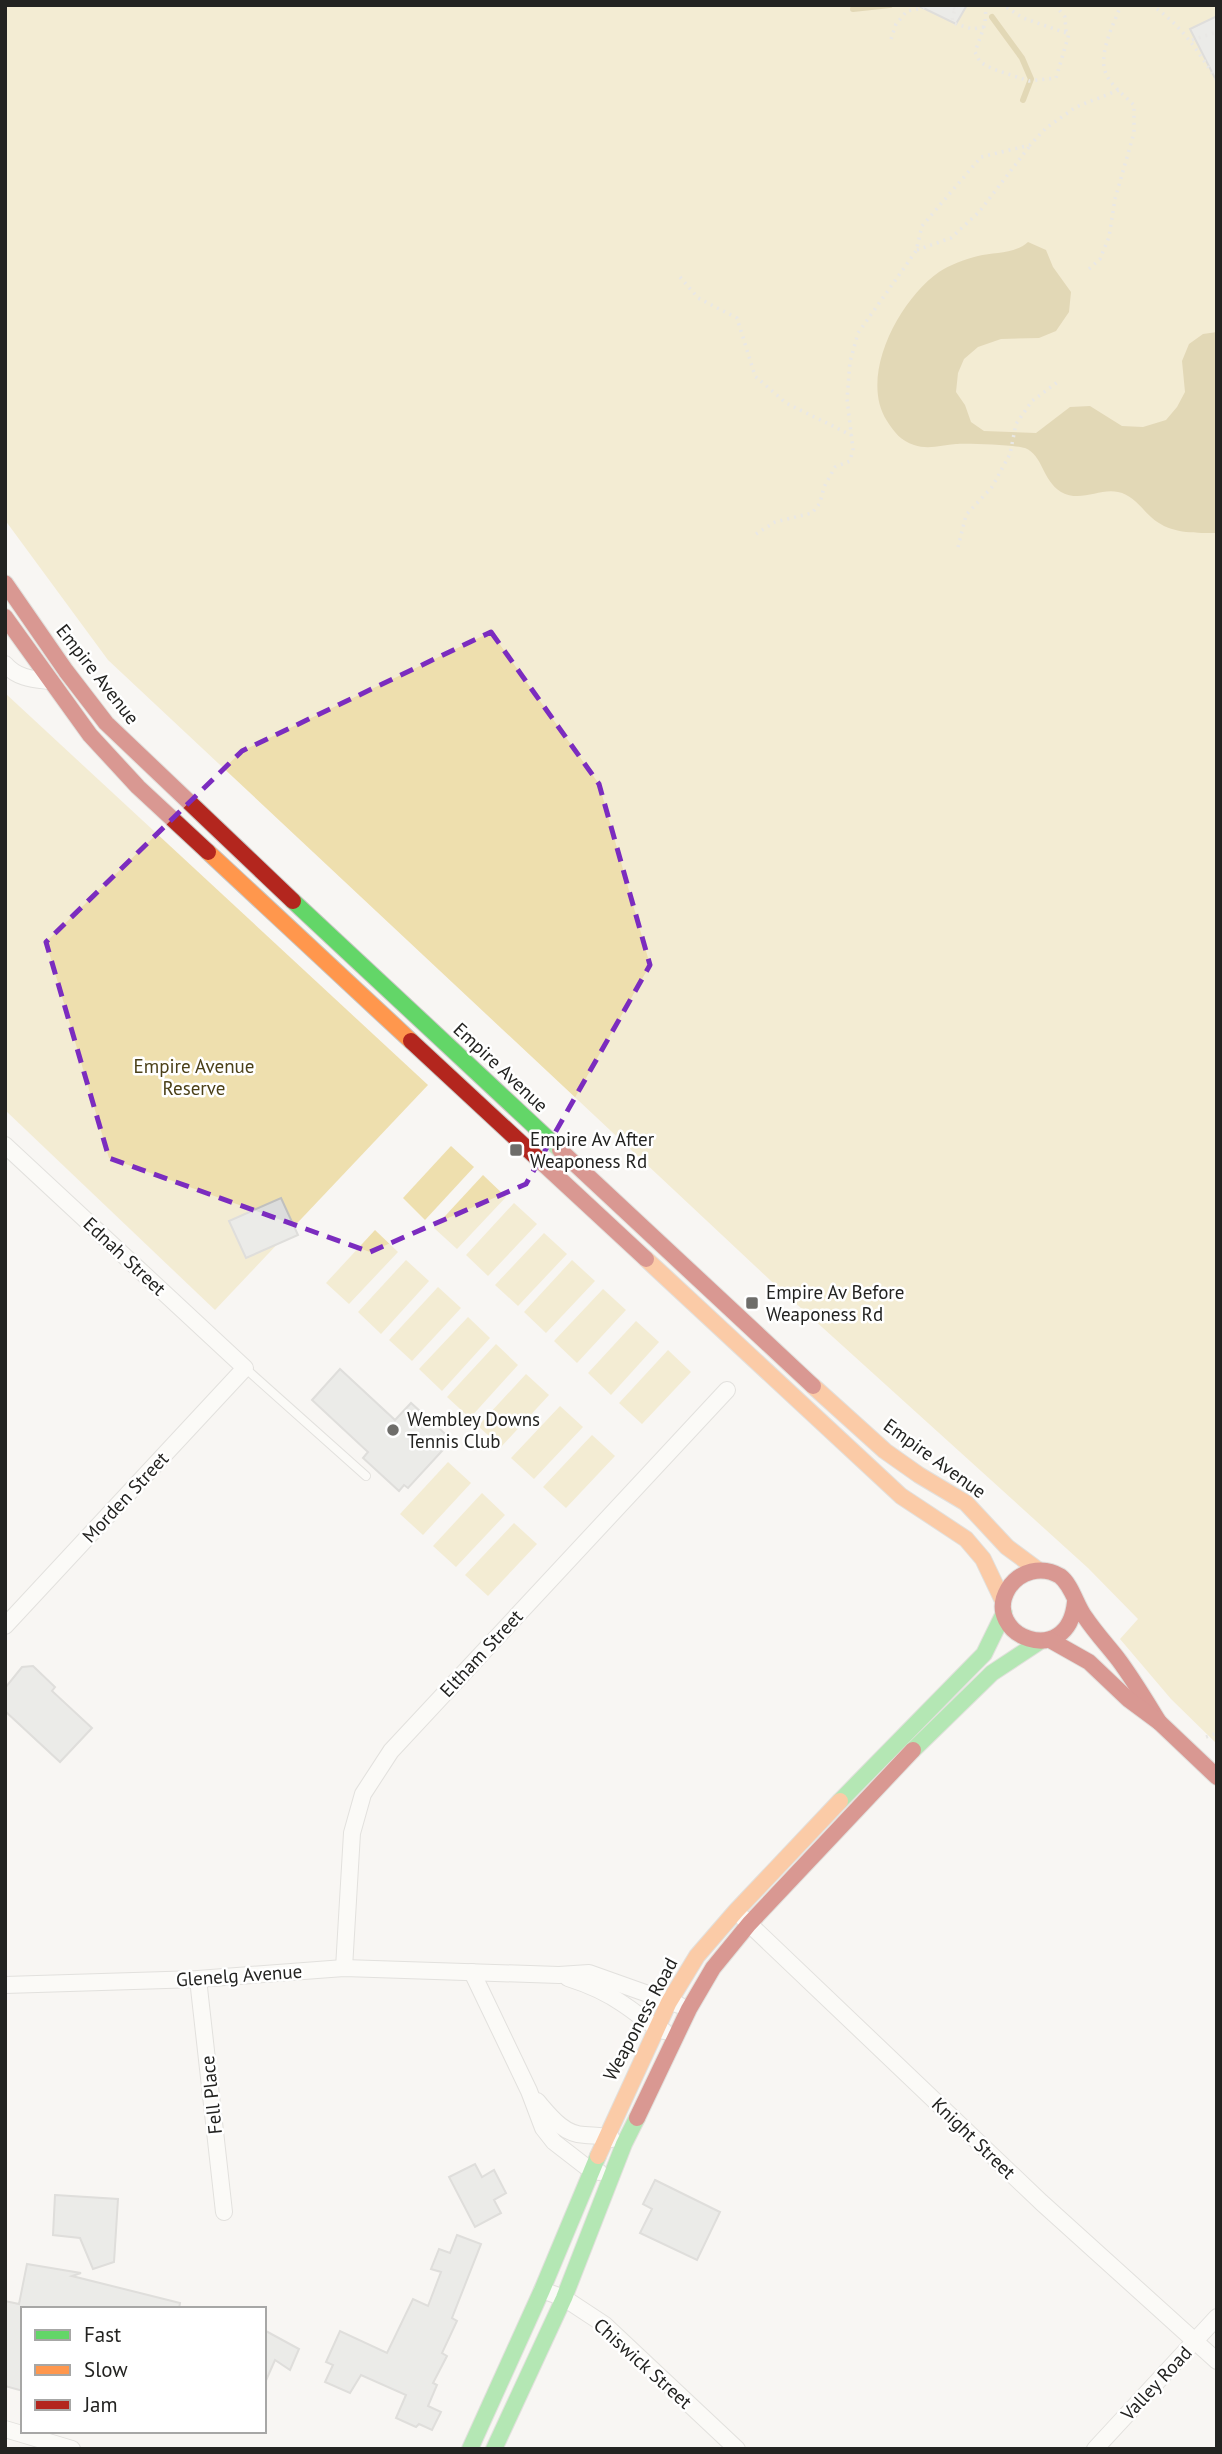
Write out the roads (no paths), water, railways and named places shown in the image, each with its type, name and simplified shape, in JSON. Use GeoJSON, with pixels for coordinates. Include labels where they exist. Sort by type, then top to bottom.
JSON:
{"type":"FeatureCollection","features":[{"type":"Feature","properties":{"kind":"main road","name":"Empire Avenue"},"geometry":{"type":"LineString","coordinates":[[5,583],[65,671],[106,723],[154,771],[835,1407],[885,1451],[966,1503],[1007,1547],[1038,1570],[1059,1575],[1072,1591],[1075,1602],[1122,1664],[1160,1721]]}},
{"type":"Feature","properties":{"kind":"main road","name":"Empire Avenue"},"geometry":{"type":"LineString","coordinates":[[5,617],[90,735],[138,787],[901,1496],[952,1528],[975,1548],[987,1566],[1009,1625],[1016,1634],[1027,1640],[1044,1641],[1089,1662],[1128,1699],[1160,1721],[1217,1777]]}},
{"type":"Feature","properties":{"kind":"main road"},"geometry":{"type":"LineString","coordinates":[[1004,1607],[1007,1589],[1015,1579],[1038,1570]]}},
{"type":"Feature","properties":{"kind":"main road"},"geometry":{"type":"LineString","coordinates":[[1044,1641],[1064,1633],[1073,1619],[1075,1602]]}},
{"type":"Feature","properties":{"kind":"main road","name":"Weaponess Road"},"geometry":{"type":"LineString","coordinates":[[470,2449],[542,2290],[606,2137],[669,2002],[697,1956],[886,1752],[984,1654],[1004,1607]]}},
{"type":"Feature","properties":{"kind":"main road","name":"Weaponess Road"},"geometry":{"type":"LineString","coordinates":[[494,2449],[564,2298],[624,2144],[689,2009],[713,1968],[749,1924],[971,1692],[992,1673],[1044,1641]]}},
{"type":"Feature","properties":{"kind":"street"},"geometry":{"type":"LineString","coordinates":[[5,664],[10,670],[26,678],[49,681]]}},
{"type":"Feature","properties":{"kind":"street","name":"Ednah Street"},"geometry":{"type":"LineString","coordinates":[[5,1145],[245,1368]]}},
{"type":"Feature","properties":{"kind":"street","name":"Morden Street"},"geometry":{"type":"LineString","coordinates":[[5,1626],[245,1368]]}},
{"type":"Feature","properties":{"kind":"street","name":"Eltham Street"},"geometry":{"type":"LineString","coordinates":[[344,1968],[352,1833],[363,1794],[391,1751],[727,1390]]}},
{"type":"Feature","properties":{"kind":"street","name":"Knight Street"},"geometry":{"type":"LineString","coordinates":[[736,1911],[1041,2202],[1217,2361]]}},
{"type":"Feature","properties":{"kind":"street","name":"Glenelg Avenue"},"geometry":{"type":"LineString","coordinates":[[5,1985],[198,1979],[344,1968],[559,1975],[589,1973],[689,2009]]}},
{"type":"Feature","properties":{"kind":"street"},"geometry":{"type":"LineString","coordinates":[[472,1972],[529,2091],[543,2128],[554,2142],[592,2169],[611,2177]]}},
{"type":"Feature","properties":{"kind":"street","name":"Glenelg Avenue"},"geometry":{"type":"LineString","coordinates":[[559,1975],[621,2002],[657,2028],[676,2036]]}},
{"type":"Feature","properties":{"kind":"street","name":"Fell Place"},"geometry":{"type":"LineString","coordinates":[[198,1979],[224,2212]]}},
{"type":"Feature","properties":{"kind":"street"},"geometry":{"type":"LineString","coordinates":[[529,2091],[554,2120],[567,2130],[583,2136],[600,2134],[624,2144]]}},
{"type":"Feature","properties":{"kind":"street","name":"Chiswick Street"},"geometry":{"type":"LineString","coordinates":[[542,2290],[564,2298],[605,2325],[737,2449]]}},
{"type":"Feature","properties":{"kind":"street","name":"Valley Road"},"geometry":{"type":"LineString","coordinates":[[1095,2449],[1217,2317]]}},
{"type":"Feature","properties":{"kind":"street"},"geometry":{"type":"LineString","coordinates":[[5,2428],[72,2449]]}},
{"type":"Feature","properties":{"kind":"lane"},"geometry":{"type":"LineString","coordinates":[[245,1368],[366,1476]]}},
{"type":"Feature","properties":{"kind":"waterway"},"geometry":{"type":"LineString","coordinates":[[853,9],[890,5]]}},
{"type":"Feature","properties":{"kind":"waterway"},"geometry":{"type":"LineString","coordinates":[[992,17],[1022,58],[1031,79],[1023,100]]}},
{"type":"Feature","properties":{"kind":"place","name":"Empire Av After Weaponess Rd"},"geometry":{"type":"Point","coordinates":[516,1150]}},
{"type":"Feature","properties":{"kind":"place","name":"Empire Av Before Weaponess Rd"},"geometry":{"type":"Point","coordinates":[752,1303]}},
{"type":"Feature","properties":{"kind":"place","name":"Wembley Downs Tennis Club"},"geometry":{"type":"Point","coordinates":[393,1430]}},
{"type":"Feature","properties":{"kind":"park label","name":"Empire Avenue Reserve"},"geometry":{"type":"Point","coordinates":[194,1077]}}]}
